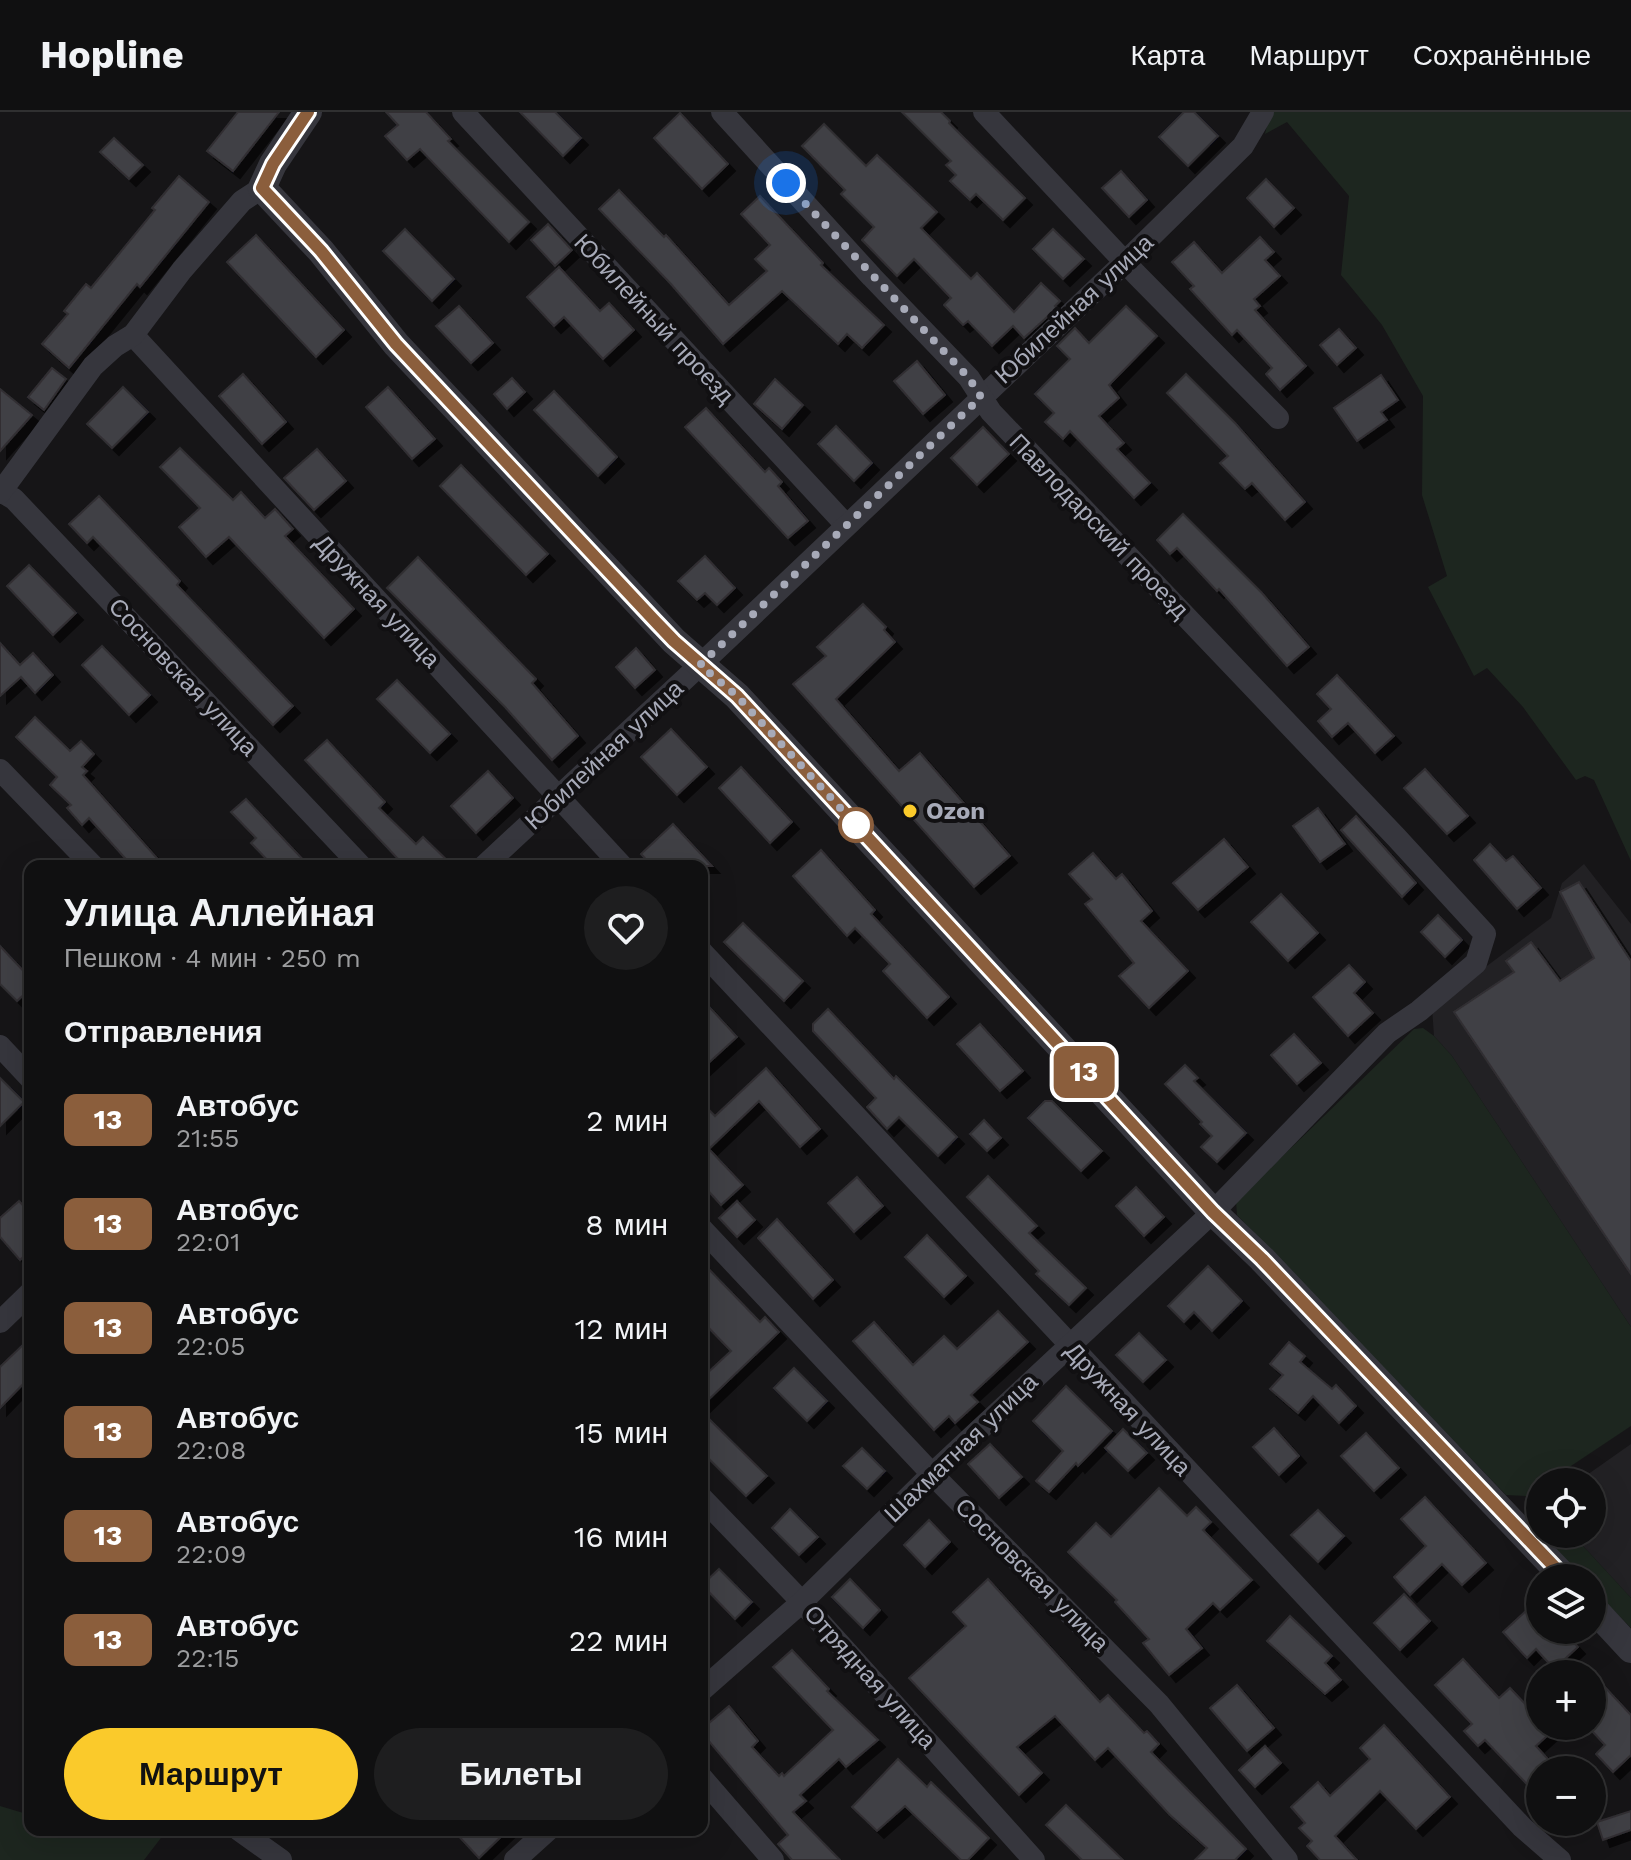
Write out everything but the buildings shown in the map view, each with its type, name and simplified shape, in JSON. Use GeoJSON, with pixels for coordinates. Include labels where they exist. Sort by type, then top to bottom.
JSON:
{"type":"FeatureCollection","features":[{"type":"Feature","properties":{"kind":"street"},"geometry":{"type":"LineString","coordinates":[[1,492],[93,366],[133,335],[192,258],[242,201],[262,188],[273,164],[308,112]]}},
{"type":"Feature","properties":{"kind":"street","name":"Юбилейный проезд"},"geometry":{"type":"LineString","coordinates":[[463,112],[846,525]]}},
{"type":"Feature","properties":{"kind":"street","name":"Павлодарский проезд"},"geometry":{"type":"LineString","coordinates":[[722,112],[969,378],[991,412],[1485,934]]}},
{"type":"Feature","properties":{"kind":"street"},"geometry":{"type":"LineString","coordinates":[[984,112],[1278,418]]}},
{"type":"Feature","properties":{"kind":"street","name":"Юбилейная улица"},"geometry":{"type":"LineString","coordinates":[[491,860],[559,799],[1126,261],[1243,146],[1263,112]]}},
{"type":"Feature","properties":{"kind":"street"},"geometry":{"type":"LineString","coordinates":[[262,188],[321,251],[407,355],[663,630],[747,706],[1213,1212],[1262,1259],[1552,1564]]}},
{"type":"Feature","properties":{"kind":"street","name":"Дружная улица"},"geometry":{"type":"LineString","coordinates":[[133,335],[616,860]]}},
{"type":"Feature","properties":{"kind":"street","name":"Сосновская улица"},"geometry":{"type":"LineString","coordinates":[[1,492],[14,499],[355,860]]}},
{"type":"Feature","properties":{"kind":"street"},"geometry":{"type":"LineString","coordinates":[[0,770],[87,860]]}},
{"type":"Feature","properties":{"kind":"street","name":"Шахматная улица"},"geometry":{"type":"LineString","coordinates":[[708,1685],[802,1602],[932,1474],[1213,1212],[1387,1033],[1419,1011],[1476,963],[1485,934]]}},
{"type":"Feature","properties":{"kind":"street","name":"Дружная улица"},"geometry":{"type":"LineString","coordinates":[[708,958],[1522,1827],[1560,1860]]}},
{"type":"Feature","properties":{"kind":"street"},"geometry":{"type":"LineString","coordinates":[[0,1046],[24,1072]]}},
{"type":"Feature","properties":{"kind":"street","name":"Сосновская улица"},"geometry":{"type":"LineString","coordinates":[[708,1235],[932,1474],[1159,1704],[1287,1860]]}},
{"type":"Feature","properties":{"kind":"street"},"geometry":{"type":"LineString","coordinates":[[0,1322],[24,1299]]}},
{"type":"Feature","properties":{"kind":"street","name":"Отрядная улица"},"geometry":{"type":"LineString","coordinates":[[708,1504],[802,1602],[1034,1860]]}},
{"type":"Feature","properties":{"kind":"street"},"geometry":{"type":"LineString","coordinates":[[1606,1622],[1631,1649]]}},
{"type":"Feature","properties":{"kind":"street"},"geometry":{"type":"LineString","coordinates":[[708,1785],[773,1860]]}},
{"type":"Feature","properties":{"kind":"street"},"geometry":{"type":"LineString","coordinates":[[251,1836],[281,1860]]}},
{"type":"Feature","properties":{"kind":"street"},"geometry":{"type":"LineString","coordinates":[[515,1860],[541,1836]]}},
{"type":"Feature","properties":{"kind":"shaded area"},"geometry":{"type":"Polygon","coordinates":[[[1270,112],[1631,112],[1631,861],[1594,780],[1585,776],[1576,780],[1523,707],[1487,668],[1474,676],[1428,587],[1447,576],[1422,495],[1423,396],[1382,325],[1341,275],[1349,196],[1287,122],[1265,134],[1270,112]]]}},
{"type":"Feature","properties":{"kind":"shaded area"},"geometry":{"type":"Polygon","coordinates":[[[1584,864],[1631,924],[1631,1327],[1452,1056],[1434,1036],[1432,1007],[1551,918],[1562,883],[1584,864]]]}},
{"type":"Feature","properties":{"kind":"shaded area"},"geometry":{"type":"Polygon","coordinates":[[[1423,1028],[1452,1056],[1631,1327],[1631,1426],[1568,1468],[1526,1468],[1526,1496],[1506,1495],[1237,1215],[1236,1201],[1414,1029],[1423,1028]]]}},
{"type":"Feature","properties":{"kind":"shaded area"},"geometry":{"type":"Polygon","coordinates":[[[1631,1444],[1631,1598],[1606,1571],[1606,1564],[1600,1564],[1585,1548],[1606,1548],[1606,1468],[1597,1468],[1631,1444]]]}},
{"type":"Feature","properties":{"kind":"shaded area"},"geometry":{"type":"Polygon","coordinates":[[[1554,1548],[1585,1548],[1600,1564],[1569,1564],[1554,1548]]]}},
{"type":"Feature","properties":{"kind":"shaded area"},"geometry":{"type":"Polygon","coordinates":[[[1606,1571],[1631,1598],[1631,1628],[1606,1602],[1606,1571]]]}},
{"type":"Feature","properties":{"kind":"shaded area"},"geometry":{"type":"Polygon","coordinates":[[[0,1806],[24,1813],[24,1836],[162,1836],[144,1860],[0,1860],[0,1806]]]}},
{"type":"Feature","properties":{"kind":"bus line","name":"13"},"geometry":{"type":"LineString","coordinates":[[308,112],[273,164],[262,188],[321,251],[396,344],[653,619],[737,696],[1213,1212],[1262,1259],[1552,1564]]}},
{"type":"Feature","properties":{"kind":"place","name":"Ozon"},"geometry":{"type":"Point","coordinates":[910,811]}},
{"type":"Feature","properties":{"kind":"route"},"geometry":{"type":"LineString","coordinates":[[786,183],[969,378],[981,397],[700,665],[737,696],[856,825]]}}]}
